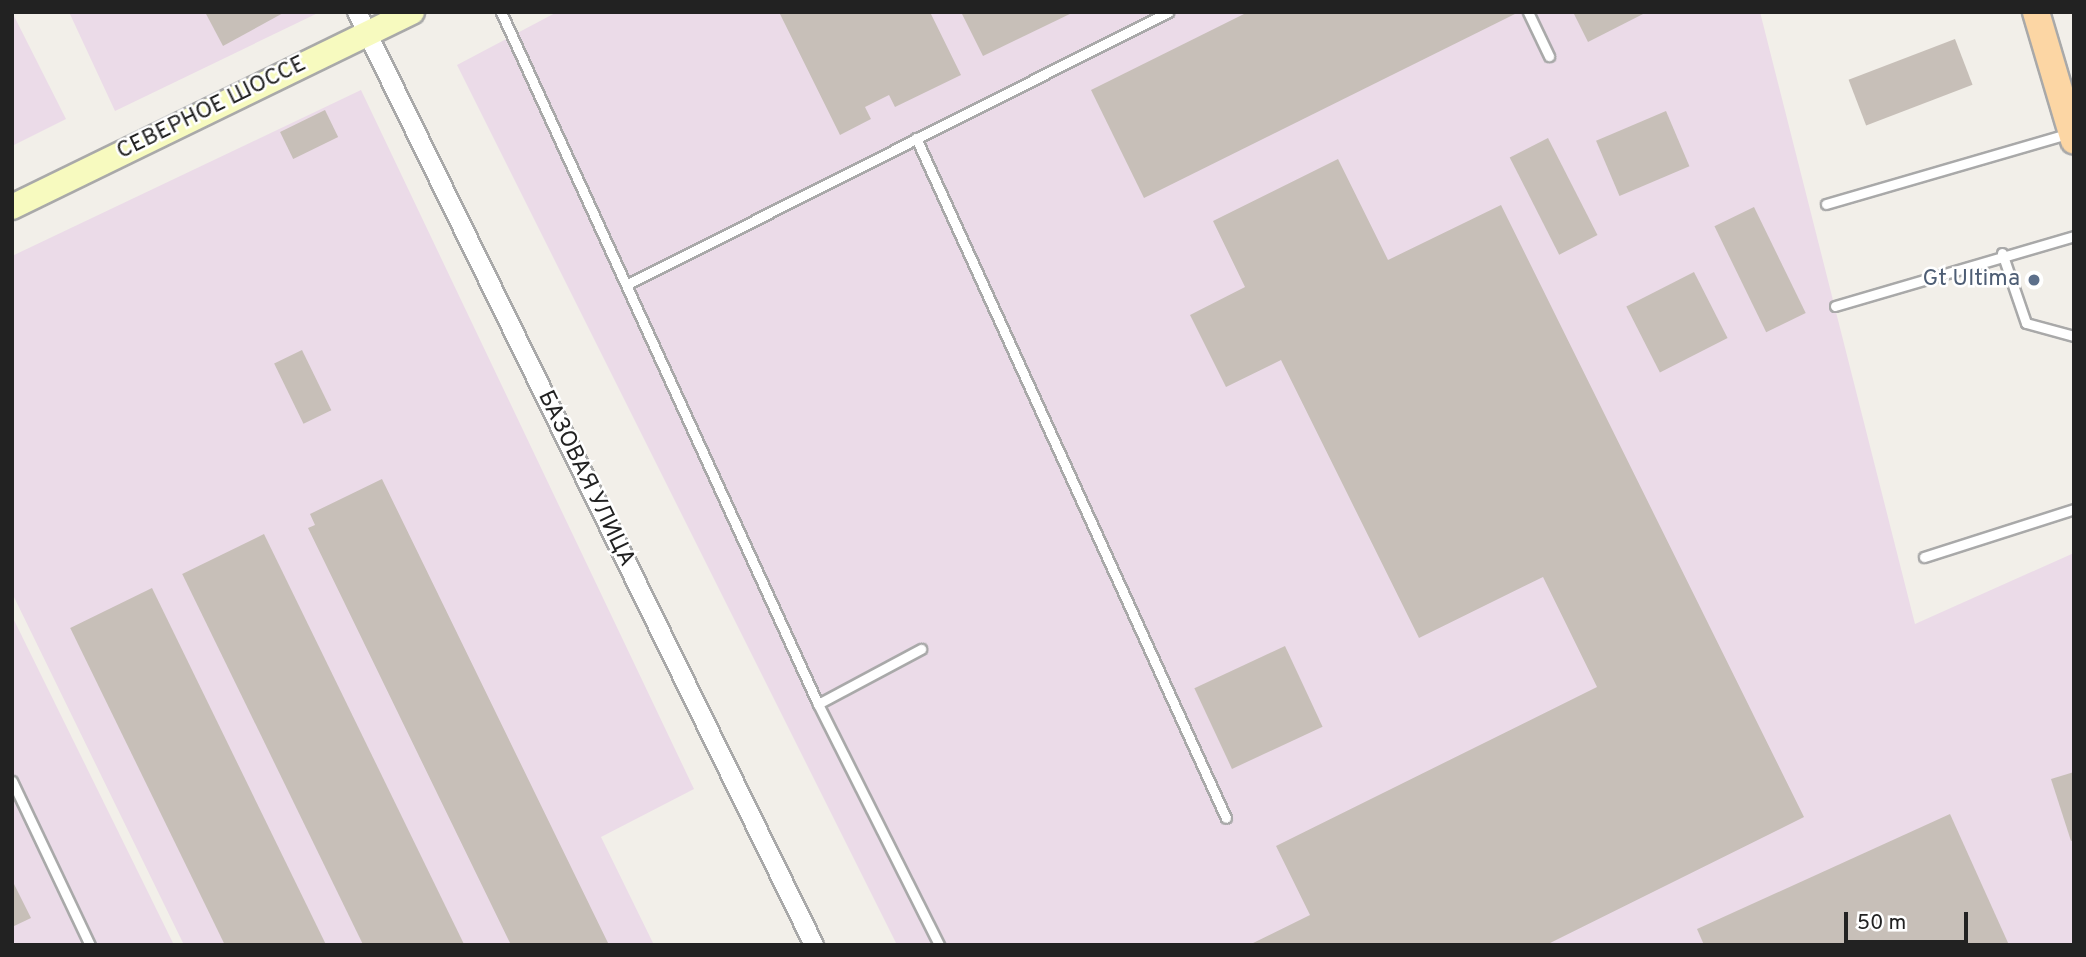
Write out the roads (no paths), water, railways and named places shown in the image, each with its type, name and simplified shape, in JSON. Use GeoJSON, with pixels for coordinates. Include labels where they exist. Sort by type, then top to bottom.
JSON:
{"type":"FeatureCollection","features":[{"type":"Feature","properties":{"kind":"main road","name":"СЕВЕРНОЕ ШОССЕ"},"geometry":{"type":"LineString","coordinates":[[12,207],[362,23],[412,12]]}},
{"type":"Feature","properties":{"kind":"main road"},"geometry":{"type":"LineString","coordinates":[[2036,12],[2073,136]]}},
{"type":"Feature","properties":{"kind":"street","name":"БАЗОВАЯ УЛИЦА"},"geometry":{"type":"LineString","coordinates":[[362,23],[814,945]]}},
{"type":"Feature","properties":{"kind":"lane"},"geometry":{"type":"LineString","coordinates":[[501,12],[628,284],[818,704],[939,945]]}},
{"type":"Feature","properties":{"kind":"lane"},"geometry":{"type":"LineString","coordinates":[[628,284],[1168,12]]}},
{"type":"Feature","properties":{"kind":"lane"},"geometry":{"type":"LineString","coordinates":[[1528,12],[1549,56]]}},
{"type":"Feature","properties":{"kind":"lane"},"geometry":{"type":"LineString","coordinates":[[1826,204],[2073,136]]}},
{"type":"Feature","properties":{"kind":"lane"},"geometry":{"type":"LineString","coordinates":[[916,138],[1226,818]]}},
{"type":"Feature","properties":{"kind":"lane"},"geometry":{"type":"LineString","coordinates":[[1835,306],[2002,253],[2074,236]]}},
{"type":"Feature","properties":{"kind":"lane"},"geometry":{"type":"LineString","coordinates":[[2002,253],[2026,323],[2074,336]]}},
{"type":"Feature","properties":{"kind":"lane"},"geometry":{"type":"LineString","coordinates":[[1924,557],[2074,509]]}},
{"type":"Feature","properties":{"kind":"lane"},"geometry":{"type":"LineString","coordinates":[[818,704],[921,649]]}},
{"type":"Feature","properties":{"kind":"lane"},"geometry":{"type":"LineString","coordinates":[[12,781],[90,945]]}},
{"type":"Feature","properties":{"kind":"place","name":"Gt Ultima"},"geometry":{"type":"Point","coordinates":[2034,280]}}]}
